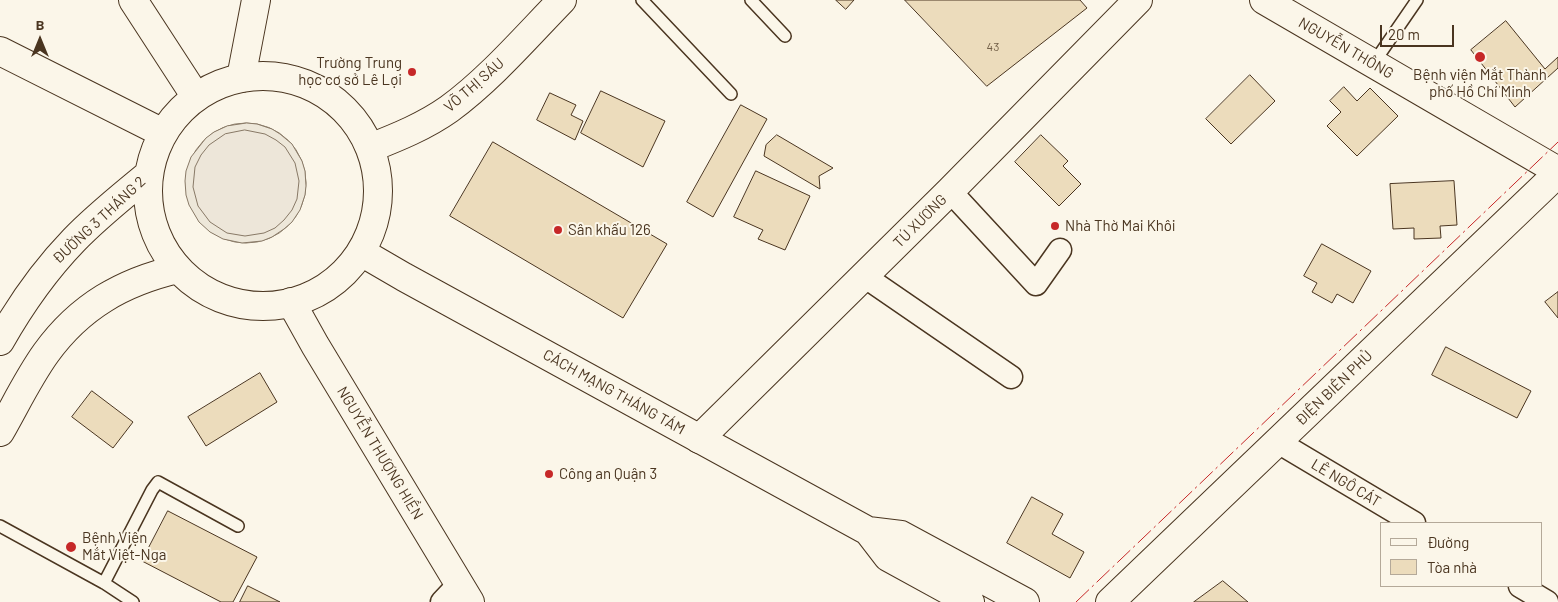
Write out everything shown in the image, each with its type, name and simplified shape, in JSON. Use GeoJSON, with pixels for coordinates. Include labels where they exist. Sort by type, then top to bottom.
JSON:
{"type":"FeatureCollection","features":[{"type":"Feature","properties":{"kind":"main road"},"geometry":{"type":"LineString","coordinates":[[133,0],[196,97]]}},
{"type":"Feature","properties":{"kind":"main road"},"geometry":{"type":"LineString","coordinates":[[241,78],[256,0]]}},
{"type":"Feature","properties":{"kind":"main road","name":"VÕ THỊ SÁU"},"geometry":{"type":"LineString","coordinates":[[370,148],[401,136],[448,109],[482,81],[562,0]]}},
{"type":"Feature","properties":{"kind":"main road","name":"TÚ XƯƠNG"},"geometry":{"type":"LineString","coordinates":[[699,439],[1138,0]]}},
{"type":"Feature","properties":{"kind":"main road","name":"NGUYỄN THÔNG"},"geometry":{"type":"LineString","coordinates":[[1264,0],[1558,172]]}},
{"type":"Feature","properties":{"kind":"main road"},"geometry":{"type":"LineString","coordinates":[[0,51],[163,133]]}},
{"type":"Feature","properties":{"kind":"main road"},"geometry":{"type":"LineString","coordinates":[[266,76],[292,80],[317,90],[340,105],[358,124],[370,148],[377,171],[379,195],[376,216],[370,235],[361,252],[346,271],[330,285],[311,295],[291,302],[260,306],[230,301],[202,288],[178,269],[159,240],[149,208],[149,174],[154,152],[163,133],[176,116],[196,97],[217,85],[241,78],[266,76]]}},
{"type":"Feature","properties":{"kind":"main road","name":"ĐIỆN BIÊN PHỦ"},"geometry":{"type":"LineString","coordinates":[[1110,602],[1558,172]]}},
{"type":"Feature","properties":{"kind":"main road","name":"ĐƯỜNG 3 THÁNG 2"},"geometry":{"type":"LineString","coordinates":[[0,341],[20,306],[74,239],[149,174]]}},
{"type":"Feature","properties":{"kind":"main road","name":"CÁCH MẠNG THÁNG TÁM"},"geometry":{"type":"LineString","coordinates":[[361,252],[868,531],[901,535],[1024,602]]}},
{"type":"Feature","properties":{"kind":"main road"},"geometry":{"type":"LineString","coordinates":[[0,432],[45,354],[58,336],[74,320],[101,299],[132,282],[178,269]]}},
{"type":"Feature","properties":{"kind":"main road","name":"NGUYỄN THƯỢNG HIỀN"},"geometry":{"type":"LineString","coordinates":[[291,302],[457,596]]}},
{"type":"Feature","properties":{"kind":"main road","name":"CÁCH MẠNG THÁNG TÁM"},"geometry":{"type":"LineString","coordinates":[[868,531],[888,557],[970,602]]}},
{"type":"Feature","properties":{"kind":"main road"},"geometry":{"type":"LineString","coordinates":[[1142,602],[1146,588],[1148,567]]}},
{"type":"Feature","properties":{"kind":"street"},"geometry":{"type":"LineString","coordinates":[[950,190],[1036,284],[1060,250]]}},
{"type":"Feature","properties":{"kind":"street"},"geometry":{"type":"LineString","coordinates":[[864,276],[1011,377]]}},
{"type":"Feature","properties":{"kind":"street","name":"LÊ NGÔ CÁT"},"geometry":{"type":"LineString","coordinates":[[1278,442],[1412,522]]}},
{"type":"Feature","properties":{"kind":"street"},"geometry":{"type":"LineString","coordinates":[[1522,587],[1547,602]]}},
{"type":"Feature","properties":{"kind":"lane"},"geometry":{"type":"LineString","coordinates":[[642,0],[731,94]]}},
{"type":"Feature","properties":{"kind":"lane"},"geometry":{"type":"LineString","coordinates":[[751,0],[785,36]]}},
{"type":"Feature","properties":{"kind":"lane"},"geometry":{"type":"LineString","coordinates":[[1372,64],[1417,0]]}},
{"type":"Feature","properties":{"kind":"lane"},"geometry":{"type":"LineString","coordinates":[[104,583],[152,490],[158,482],[238,526]]}},
{"type":"Feature","properties":{"kind":"lane"},"geometry":{"type":"LineString","coordinates":[[0,526],[104,583],[133,602]]}},
{"type":"Feature","properties":{"kind":"shaded area"},"geometry":{"type":"Polygon","coordinates":[[[246,123],[269,127],[289,140],[302,160],[306,183],[302,206],[289,226],[269,239],[246,243],[223,239],[203,226],[190,206],[186,183],[190,160],[203,140],[223,127],[246,123]]]}},
{"type":"Feature","properties":{"kind":"shaded area"},"geometry":{"type":"Polygon","coordinates":[[[247,123],[272,129],[292,144],[302,161],[306,186],[300,210],[292,222],[284,229],[262,241],[242,243],[223,239],[210,232],[199,222],[189,205],[185,181],[191,157],[206,138],[227,126],[247,123]],[[245,130],[225,134],[209,145],[195,167],[193,187],[198,206],[210,222],[227,233],[245,236],[264,233],[275,228],[292,210],[297,199],[299,181],[295,163],[285,147],[265,134],[245,130]]]}},
{"type":"Feature","properties":{"kind":"building"},"geometry":{"type":"Polygon","coordinates":[[[836,0],[854,0],[846,9],[836,0]]]}},
{"type":"Feature","properties":{"kind":"building"},"geometry":{"type":"Polygon","coordinates":[[[905,0],[1080,0],[1087,8],[987,86],[905,0]]]}},
{"type":"Feature","properties":{"kind":"building"},"geometry":{"type":"Polygon","coordinates":[[[1506,21],[1545,69],[1558,57],[1558,68],[1515,107],[1471,50],[1506,21]]]}},
{"type":"Feature","properties":{"kind":"building"},"geometry":{"type":"Polygon","coordinates":[[[1250,75],[1275,101],[1231,144],[1206,119],[1250,75]]]}},
{"type":"Feature","properties":{"kind":"building"},"geometry":{"type":"Polygon","coordinates":[[[1344,87],[1357,101],[1370,88],[1398,116],[1357,156],[1327,126],[1341,112],[1330,101],[1344,87]]]}},
{"type":"Feature","properties":{"kind":"building"},"geometry":{"type":"Polygon","coordinates":[[[601,91],[665,121],[643,167],[581,133],[601,91]]]}},
{"type":"Feature","properties":{"kind":"building"},"geometry":{"type":"Polygon","coordinates":[[[550,93],[576,105],[571,115],[583,121],[575,140],[537,120],[550,93]]]}},
{"type":"Feature","properties":{"kind":"building"},"geometry":{"type":"Polygon","coordinates":[[[741,105],[767,119],[713,217],[687,202],[741,105]]]}},
{"type":"Feature","properties":{"kind":"building"},"geometry":{"type":"Polygon","coordinates":[[[777,135],[833,168],[819,176],[820,189],[764,156],[766,145],[777,135]]]}},
{"type":"Feature","properties":{"kind":"building"},"geometry":{"type":"Polygon","coordinates":[[[1041,135],[1068,161],[1063,166],[1081,184],[1059,206],[1015,162],[1041,135]]]}},
{"type":"Feature","properties":{"kind":"building","name":"Sân khấu 126"},"geometry":{"type":"Polygon","coordinates":[[[493,142],[667,244],[623,318],[450,216],[493,142]]]}},
{"type":"Feature","properties":{"kind":"building"},"geometry":{"type":"Polygon","coordinates":[[[756,171],[810,196],[785,250],[758,239],[763,230],[734,217],[756,171]]]}},
{"type":"Feature","properties":{"kind":"building"},"geometry":{"type":"Polygon","coordinates":[[[1454,181],[1457,225],[1440,226],[1441,238],[1414,239],[1414,228],[1393,229],[1390,184],[1454,181]]]}},
{"type":"Feature","properties":{"kind":"building"},"geometry":{"type":"Polygon","coordinates":[[[1322,244],[1371,271],[1353,303],[1337,294],[1332,303],[1312,292],[1317,283],[1304,276],[1322,244]]]}},
{"type":"Feature","properties":{"kind":"building"},"geometry":{"type":"Polygon","coordinates":[[[1558,292],[1558,318],[1545,302],[1558,292]]]}},
{"type":"Feature","properties":{"kind":"building"},"geometry":{"type":"Polygon","coordinates":[[[1446,347],[1531,391],[1517,418],[1432,375],[1446,347]]]}},
{"type":"Feature","properties":{"kind":"building"},"geometry":{"type":"Polygon","coordinates":[[[260,373],[277,402],[206,446],[188,417],[260,373]]]}},
{"type":"Feature","properties":{"kind":"building"},"geometry":{"type":"Polygon","coordinates":[[[92,391],[133,422],[113,448],[72,417],[92,391]]]}},
{"type":"Feature","properties":{"kind":"building"},"geometry":{"type":"Polygon","coordinates":[[[1032,497],[1063,514],[1052,534],[1084,552],[1070,578],[1007,543],[1032,497]]]}},
{"type":"Feature","properties":{"kind":"building"},"geometry":{"type":"Polygon","coordinates":[[[168,511],[257,557],[233,602],[221,602],[142,561],[168,511]]]}},
{"type":"Feature","properties":{"kind":"building"},"geometry":{"type":"Polygon","coordinates":[[[1223,581],[1248,602],[1194,602],[1223,581]]]}},
{"type":"Feature","properties":{"kind":"building"},"geometry":{"type":"Polygon","coordinates":[[[248,586],[280,602],[240,602],[248,586]]]}},
{"type":"Feature","properties":{"kind":"power"},"geometry":{"type":"LineString","coordinates":[[1076,602],[1558,142]]}},
{"type":"Feature","properties":{"kind":"place","name":"Bệnh viện Mắt Thành phố Hồ Chí Minh"},"geometry":{"type":"Point","coordinates":[1480,57]}},
{"type":"Feature","properties":{"kind":"place","name":"Trường Trung học cơ sở Lê Lợi"},"geometry":{"type":"Point","coordinates":[412,72]}},
{"type":"Feature","properties":{"kind":"place","name":"Nhà Thờ Mai Khôi"},"geometry":{"type":"Point","coordinates":[1055,226]}},
{"type":"Feature","properties":{"kind":"place","name":"Sân khấu 126"},"geometry":{"type":"Point","coordinates":[558,230]}},
{"type":"Feature","properties":{"kind":"place","name":"Công an Quận 3"},"geometry":{"type":"Point","coordinates":[549,474]}},
{"type":"Feature","properties":{"kind":"place","name":"Bệnh Viện Mắt Việt-Nga"},"geometry":{"type":"Point","coordinates":[71,547]}}]}
